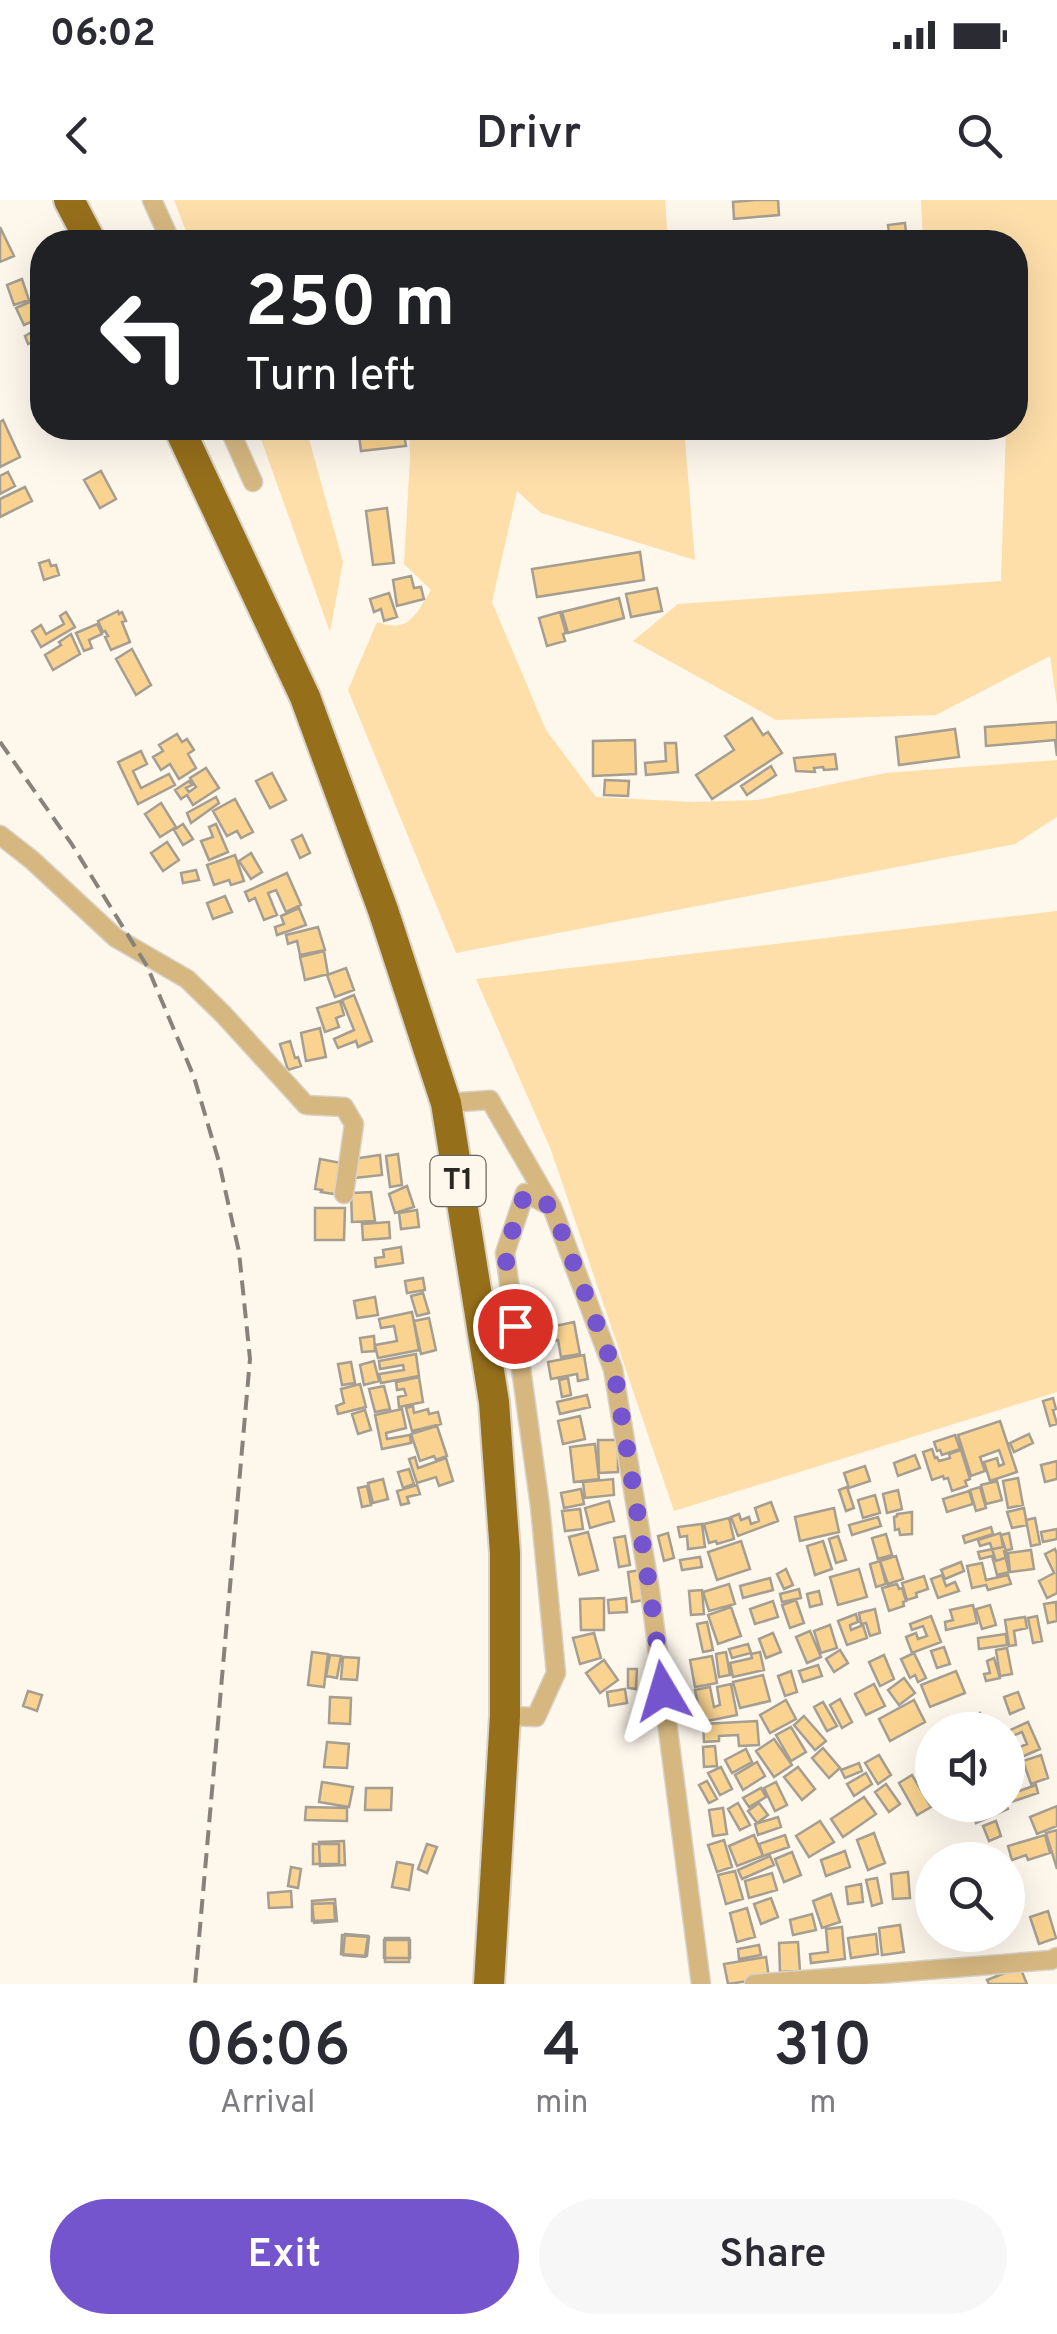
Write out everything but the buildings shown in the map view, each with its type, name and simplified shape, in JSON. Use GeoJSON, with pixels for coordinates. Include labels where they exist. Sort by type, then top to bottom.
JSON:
{"type":"FeatureCollection","features":[{"type":"Feature","properties":{"kind":"highway"},"geometry":{"type":"LineString","coordinates":[[68,200],[84,230]]}},
{"type":"Feature","properties":{"kind":"highway","name":"T1"},"geometry":{"type":"LineString","coordinates":[[185,440],[305,697],[383,910],[446,1103],[494,1402],[504,1553],[505,1716],[489,1984]]}},
{"type":"Feature","properties":{"kind":"street"},"geometry":{"type":"LineString","coordinates":[[152,200],[166,230]]}},
{"type":"Feature","properties":{"kind":"street"},"geometry":{"type":"LineString","coordinates":[[234,440],[252,482]]}},
{"type":"Feature","properties":{"kind":"street"},"geometry":{"type":"LineString","coordinates":[[0,834],[116,938],[187,979],[306,1105],[344,1107],[354,1124],[344,1194]]}},
{"type":"Feature","properties":{"kind":"street"},"geometry":{"type":"LineString","coordinates":[[446,1103],[490,1100],[552,1207],[614,1369],[650,1590],[701,1984]]}},
{"type":"Feature","properties":{"kind":"street"},"geometry":{"type":"LineString","coordinates":[[505,1716],[536,1717],[556,1672],[540,1506],[505,1253],[525,1193],[552,1207]]}},
{"type":"Feature","properties":{"kind":"street"},"geometry":{"type":"LineString","coordinates":[[754,1984],[1057,1957]]}},
{"type":"Feature","properties":{"kind":"shaded area"},"geometry":{"type":"Polygon","coordinates":[[[174,200],[665,200],[667,230],[185,230],[174,200]]]}},
{"type":"Feature","properties":{"kind":"shaded area"},"geometry":{"type":"Polygon","coordinates":[[[921,200],[1057,200],[1057,705],[1050,656],[936,715],[776,720],[633,641],[678,604],[1001,581],[1006,440],[1028,440],[1028,230],[922,230],[921,200]]]}},
{"type":"Feature","properties":{"kind":"shaded area"},"geometry":{"type":"Polygon","coordinates":[[[261,440],[309,440],[343,562],[330,632],[261,440]]]}},
{"type":"Feature","properties":{"kind":"shaded area"},"geometry":{"type":"Polygon","coordinates":[[[409,440],[685,440],[695,560],[541,513],[517,491],[492,602],[546,730],[596,797],[694,802],[757,800],[885,773],[1057,760],[1057,817],[1015,844],[456,953],[348,690],[377,622],[404,623],[416,614],[431,590],[404,564],[409,440]]]}},
{"type":"Feature","properties":{"kind":"shaded area"},"geometry":{"type":"Polygon","coordinates":[[[1057,911],[1057,1392],[674,1511],[551,1150],[476,979],[1057,911]]]}},
{"type":"Feature","properties":{"kind":"railway"},"geometry":{"type":"LineString","coordinates":[[0,742],[71,843],[147,966],[194,1077],[219,1162],[239,1252],[250,1359],[195,1984]]}},
{"type":"Feature","properties":{"kind":"route"},"geometry":{"type":"LineString","coordinates":[[515,1326],[505,1253],[525,1193],[552,1207],[614,1369],[663,1691]]}}]}
